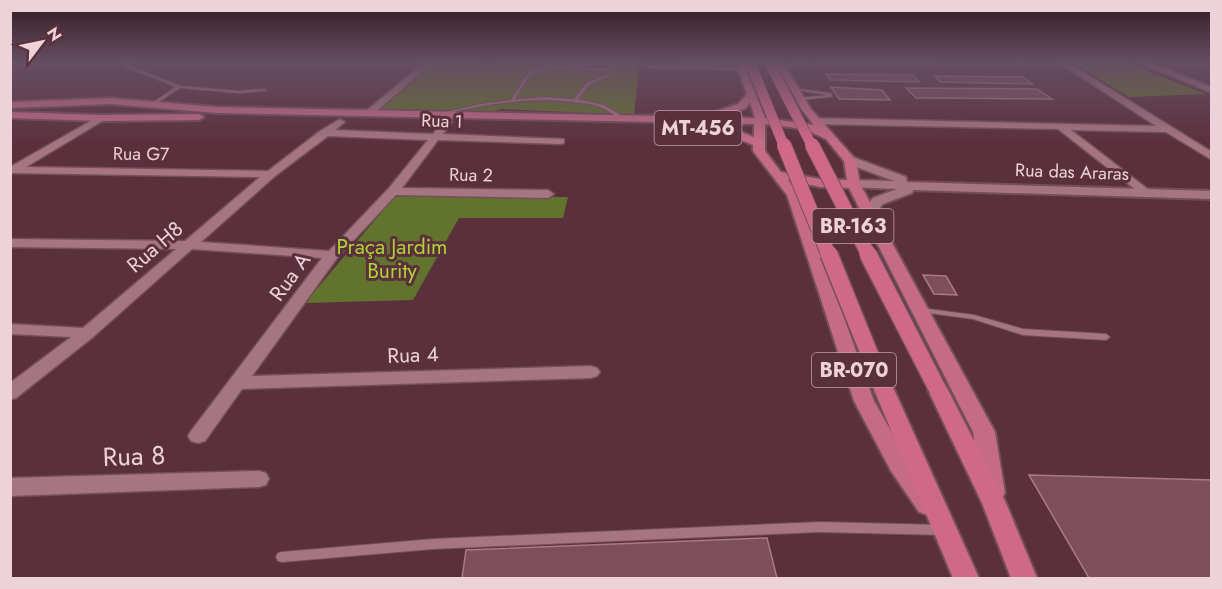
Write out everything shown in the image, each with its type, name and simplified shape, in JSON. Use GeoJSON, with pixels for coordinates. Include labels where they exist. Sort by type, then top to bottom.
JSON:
{"type":"FeatureCollection","features":[{"type":"Feature","properties":{"kind":"highway","name":"BR-163"},"geometry":{"type":"LineString","coordinates":[[755,89],[966,579]]}},
{"type":"Feature","properties":{"kind":"highway","name":"BR-163"},"geometry":{"type":"LineString","coordinates":[[783,89],[994,503],[1024,579]]}},
{"type":"Feature","properties":{"kind":"main road"},"geometry":{"type":"LineString","coordinates":[[751,89],[760,114],[758,143]]}},
{"type":"Feature","properties":{"kind":"main road"},"geometry":{"type":"LineString","coordinates":[[795,89],[816,121],[850,160],[854,184],[868,213],[984,432],[994,503]]}},
{"type":"Feature","properties":{"kind":"main road","name":"MT-456"},"geometry":{"type":"LineString","coordinates":[[669,120],[705,117],[728,112],[747,102],[752,94]]}},
{"type":"Feature","properties":{"kind":"main road","name":"MT-456"},"geometry":{"type":"LineString","coordinates":[[10,105],[88,101],[217,110],[369,113],[705,129],[735,133],[758,143]]}},
{"type":"Feature","properties":{"kind":"main road"},"geometry":{"type":"LineString","coordinates":[[69,117],[67,112],[70,109],[88,101]]}},
{"type":"Feature","properties":{"kind":"main road"},"geometry":{"type":"LineString","coordinates":[[120,118],[143,112],[154,104]]}},
{"type":"Feature","properties":{"kind":"main road","name":"MT-456"},"geometry":{"type":"LineString","coordinates":[[10,115],[101,118],[202,117],[323,128],[340,122],[446,118],[760,121]]}},
{"type":"Feature","properties":{"kind":"main road"},"geometry":{"type":"LineString","coordinates":[[760,121],[806,127],[821,131],[832,138]]}},
{"type":"Feature","properties":{"kind":"main road","name":"BR-070"},"geometry":{"type":"LineString","coordinates":[[758,143],[761,156],[793,195],[864,401],[899,465],[945,530]]}},
{"type":"Feature","properties":{"kind":"main road"},"geometry":{"type":"LineString","coordinates":[[773,170],[813,182],[854,184]]}},
{"type":"Feature","properties":{"kind":"street"},"geometry":{"type":"LineString","coordinates":[[369,113],[397,89]]}},
{"type":"Feature","properties":{"kind":"street"},"geometry":{"type":"LineString","coordinates":[[1105,89],[1212,157]]}},
{"type":"Feature","properties":{"kind":"street"},"geometry":{"type":"LineString","coordinates":[[12,170],[101,118]]}},
{"type":"Feature","properties":{"kind":"street","name":"Rua A"},"geometry":{"type":"LineString","coordinates":[[198,436],[333,255],[393,191],[436,137],[446,118]]}},
{"type":"Feature","properties":{"kind":"street"},"geometry":{"type":"LineString","coordinates":[[816,121],[1168,129]]}},
{"type":"Feature","properties":{"kind":"street"},"geometry":{"type":"LineString","coordinates":[[1061,127],[1145,193]]}},
{"type":"Feature","properties":{"kind":"street","name":"Rua 1"},"geometry":{"type":"LineString","coordinates":[[323,128],[436,137],[560,141]]}},
{"type":"Feature","properties":{"kind":"street","name":"Rua H8"},"geometry":{"type":"LineString","coordinates":[[10,393],[87,333],[323,128]]}},
{"type":"Feature","properties":{"kind":"street"},"geometry":{"type":"LineString","coordinates":[[850,160],[902,180],[932,186]]}},
{"type":"Feature","properties":{"kind":"street","name":"Rua G7"},"geometry":{"type":"LineString","coordinates":[[12,170],[271,174]]}},
{"type":"Feature","properties":{"kind":"street"},"geometry":{"type":"LineString","coordinates":[[854,184],[932,186]]}},
{"type":"Feature","properties":{"kind":"street"},"geometry":{"type":"LineString","coordinates":[[868,213],[878,201],[889,195],[904,190],[932,186]]}},
{"type":"Feature","properties":{"kind":"street","name":"Rua das Araras"},"geometry":{"type":"LineString","coordinates":[[932,186],[1212,195]]}},
{"type":"Feature","properties":{"kind":"street","name":"Rua 2"},"geometry":{"type":"LineString","coordinates":[[393,191],[548,194]]}},
{"type":"Feature","properties":{"kind":"street"},"geometry":{"type":"LineString","coordinates":[[10,243],[189,245],[333,255]]}},
{"type":"Feature","properties":{"kind":"street"},"geometry":{"type":"LineString","coordinates":[[10,329],[87,333]]}},
{"type":"Feature","properties":{"kind":"street","name":"Rua 4"},"geometry":{"type":"LineString","coordinates":[[236,383],[591,372]]}},
{"type":"Feature","properties":{"kind":"street","name":"Rua 8"},"geometry":{"type":"LineString","coordinates":[[10,487],[259,479]]}},
{"type":"Feature","properties":{"kind":"lane"},"geometry":{"type":"LineString","coordinates":[[154,104],[175,89]]}},
{"type":"Feature","properties":{"kind":"lane"},"geometry":{"type":"LineString","coordinates":[[209,89],[239,92],[264,90]]}},
{"type":"Feature","properties":{"kind":"lane"},"geometry":{"type":"LineString","coordinates":[[513,99],[519,89]]}},
{"type":"Feature","properties":{"kind":"lane"},"geometry":{"type":"LineString","coordinates":[[574,101],[583,89]]}},
{"type":"Feature","properties":{"kind":"lane"},"geometry":{"type":"LineString","coordinates":[[797,94],[830,94],[830,96],[797,94]]}},
{"type":"Feature","properties":{"kind":"lane"},"geometry":{"type":"LineString","coordinates":[[446,118],[465,107],[513,99],[574,101],[601,106],[622,118]]}},
{"type":"Feature","properties":{"kind":"lane"},"geometry":{"type":"LineString","coordinates":[[919,309],[974,317],[1023,332],[1106,338]]}},
{"type":"Feature","properties":{"kind":"lane"},"geometry":{"type":"LineString","coordinates":[[282,557],[433,544],[820,527],[945,530]]}},
{"type":"Feature","properties":{"kind":"green space"},"geometry":{"type":"Polygon","coordinates":[[[403,89],[637,89],[634,115],[501,109],[491,112],[379,110],[403,89]]]}},
{"type":"Feature","properties":{"kind":"green space"},"geometry":{"type":"Polygon","coordinates":[[[1117,89],[1195,89],[1206,94],[1129,97],[1117,89]]]}},
{"type":"Feature","properties":{"kind":"green space","name":"Praça Jardim Burity"},"geometry":{"type":"Polygon","coordinates":[[[395,196],[568,197],[563,218],[459,218],[413,300],[305,303],[395,196]]]}},
{"type":"Feature","properties":{"kind":"building"},"geometry":{"type":"Polygon","coordinates":[[[833,89],[882,90],[890,100],[839,99],[833,89]]]}},
{"type":"Feature","properties":{"kind":"building"},"geometry":{"type":"Polygon","coordinates":[[[907,89],[1038,89],[1052,99],[916,98],[907,89]]]}},
{"type":"Feature","properties":{"kind":"building"},"geometry":{"type":"Polygon","coordinates":[[[923,275],[946,276],[957,295],[934,294],[923,275]]]}},
{"type":"Feature","properties":{"kind":"building"},"geometry":{"type":"Polygon","coordinates":[[[1029,475],[1212,480],[1212,578],[1089,578],[1029,475]]]}},
{"type":"Feature","properties":{"kind":"building"},"geometry":{"type":"Polygon","coordinates":[[[767,538],[777,578],[462,578],[466,550],[767,538]]]}}]}
